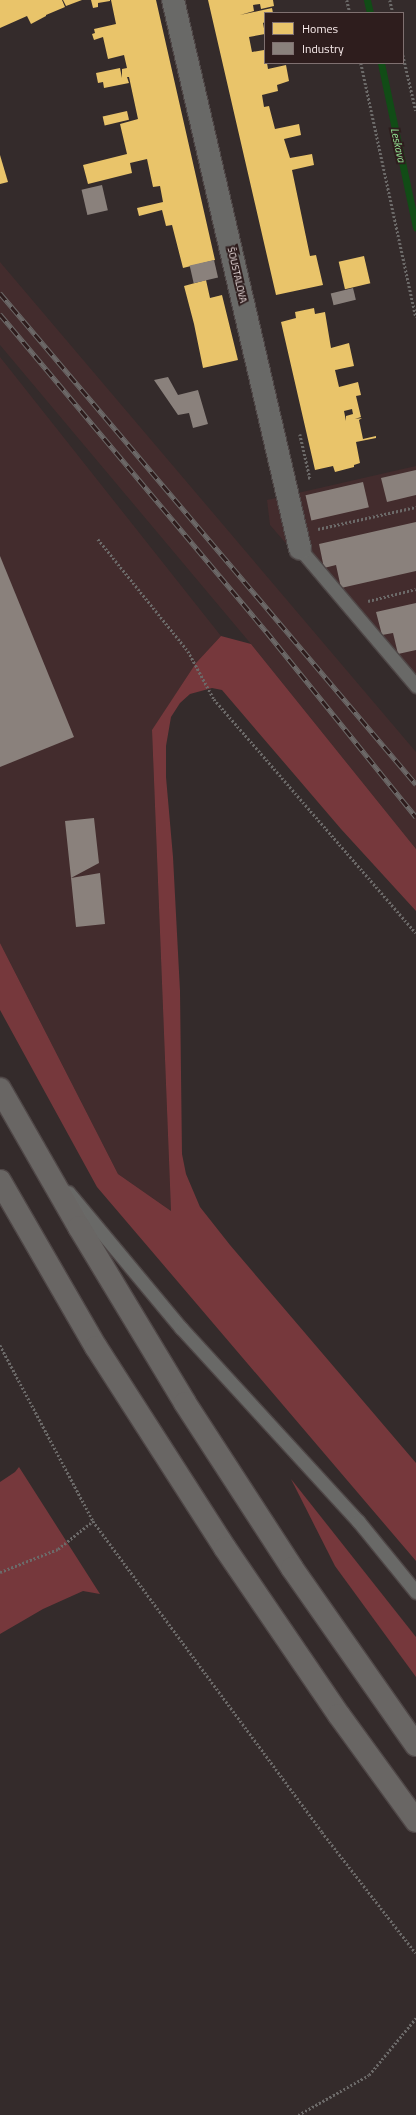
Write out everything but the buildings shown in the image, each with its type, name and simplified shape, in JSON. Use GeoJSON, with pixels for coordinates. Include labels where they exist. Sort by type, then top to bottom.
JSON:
{"type":"FeatureCollection","features":[{"type":"Feature","properties":{"kind":"highway"},"geometry":{"type":"LineString","coordinates":[[0,1089],[33,1150],[185,1403],[292,1568],[416,1745]]}},
{"type":"Feature","properties":{"kind":"highway"},"geometry":{"type":"LineString","coordinates":[[0,1182],[96,1347],[225,1548],[339,1715],[416,1821]]}},
{"type":"Feature","properties":{"kind":"street","name":"ŠOUSTALOVA"},"geometry":{"type":"LineString","coordinates":[[173,0],[298,542]]}},
{"type":"Feature","properties":{"kind":"lane"},"geometry":{"type":"LineString","coordinates":[[298,542],[348,606],[416,686]]}},
{"type":"Feature","properties":{"kind":"lane"},"geometry":{"type":"LineString","coordinates":[[33,1150],[181,1328],[358,1521],[416,1592]]}},
{"type":"Feature","properties":{"kind":"path"},"geometry":{"type":"LineString","coordinates":[[347,0],[350,12]]}},
{"type":"Feature","properties":{"kind":"path"},"geometry":{"type":"LineString","coordinates":[[390,0],[393,12]]}},
{"type":"Feature","properties":{"kind":"path"},"geometry":{"type":"LineString","coordinates":[[404,59],[416,111]]}},
{"type":"Feature","properties":{"kind":"path"},"geometry":{"type":"LineString","coordinates":[[361,64],[416,317]]}},
{"type":"Feature","properties":{"kind":"path"},"geometry":{"type":"LineString","coordinates":[[298,542],[416,507]]}},
{"type":"Feature","properties":{"kind":"path"},"geometry":{"type":"LineString","coordinates":[[98,539],[188,651],[214,699],[416,933]]}},
{"type":"Feature","properties":{"kind":"path"},"geometry":{"type":"LineString","coordinates":[[348,606],[416,589]]}},
{"type":"Feature","properties":{"kind":"path"},"geometry":{"type":"LineString","coordinates":[[0,1344],[93,1521],[322,1832],[416,1953]]}},
{"type":"Feature","properties":{"kind":"path"},"geometry":{"type":"LineString","coordinates":[[0,1572],[58,1550],[93,1521]]}},
{"type":"Feature","properties":{"kind":"path"},"geometry":{"type":"LineString","coordinates":[[298,2115],[369,2075],[416,2018]]}},
{"type":"Feature","properties":{"kind":"shaded area"},"geometry":{"type":"Polygon","coordinates":[[[0,262],[416,752],[416,849],[251,644],[0,345],[0,262]]]}},
{"type":"Feature","properties":{"kind":"shaded area"},"geometry":{"type":"Polygon","coordinates":[[[0,357],[221,636],[196,663],[152,731],[171,1211],[118,1174],[0,943],[0,357]]]}},
{"type":"Feature","properties":{"kind":"shaded area"},"geometry":{"type":"Polygon","coordinates":[[[416,466],[416,693],[270,525],[267,500],[416,466]]]}},
{"type":"Feature","properties":{"kind":"shaded area"},"geometry":{"type":"Polygon","coordinates":[[[221,636],[251,644],[416,849],[416,911],[341,829],[222,690],[212,688],[190,694],[180,703],[171,717],[166,746],[166,777],[173,857],[180,991],[182,1154],[186,1174],[200,1207],[230,1245],[416,1463],[416,1561],[97,1187],[0,1010],[0,943],[118,1174],[171,1211],[152,730],[196,663],[221,636]]]}},
{"type":"Feature","properties":{"kind":"shaded area"},"geometry":{"type":"Polygon","coordinates":[[[19,1467],[100,1594],[83,1591],[43,1609],[0,1634],[0,1482],[15,1472],[19,1467]]]}},
{"type":"Feature","properties":{"kind":"shaded area"},"geometry":{"type":"Polygon","coordinates":[[[291,1479],[416,1637],[416,1677],[335,1566],[291,1479]]]}},
{"type":"Feature","properties":{"kind":"waterway","name":"Leskava"},"geometry":{"type":"LineString","coordinates":[[367,0],[370,12]]}},
{"type":"Feature","properties":{"kind":"waterway","name":"Leskava"},"geometry":{"type":"LineString","coordinates":[[381,64],[416,227]]}},
{"type":"Feature","properties":{"kind":"railway"},"geometry":{"type":"LineString","coordinates":[[0,293],[416,784]]}},
{"type":"Feature","properties":{"kind":"railway"},"geometry":{"type":"LineString","coordinates":[[0,314],[266,631],[416,817]]}}]}
